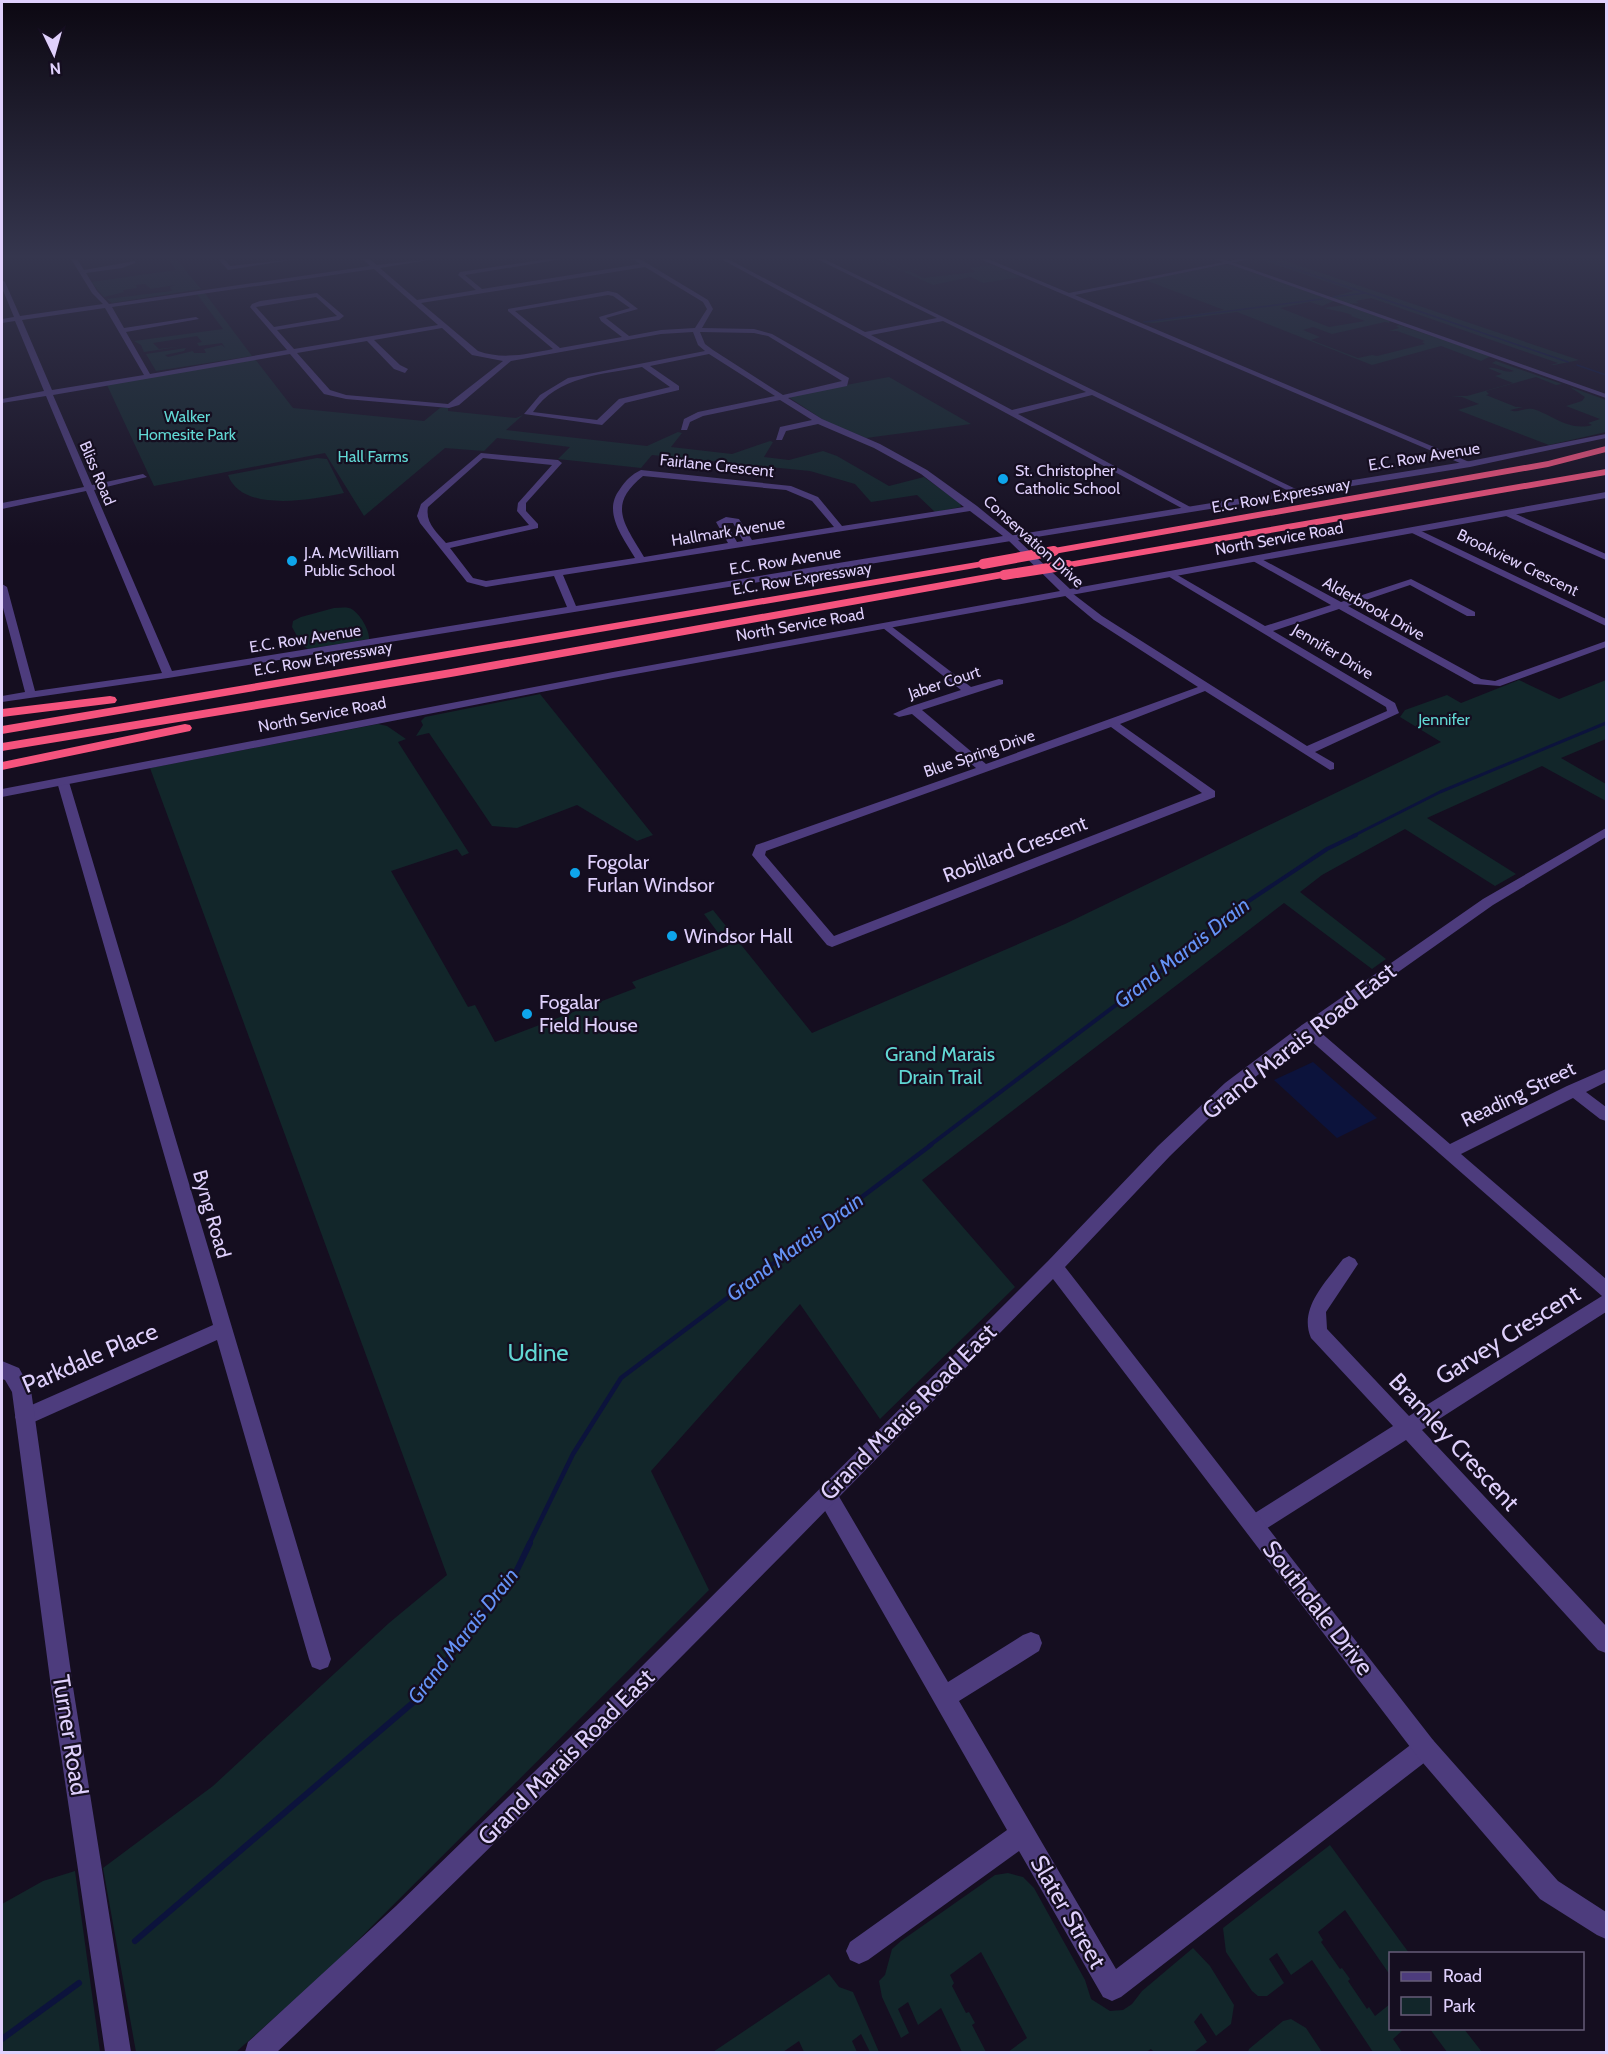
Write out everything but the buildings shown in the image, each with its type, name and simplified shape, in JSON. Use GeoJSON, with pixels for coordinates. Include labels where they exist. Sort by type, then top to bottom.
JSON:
{"type":"FeatureCollection","features":[{"type":"Feature","properties":{"kind":"highway","name":"E.C. Row Expressway"},"geometry":{"type":"LineString","coordinates":[[2,730],[983,564],[1548,464],[1606,449]]}},
{"type":"Feature","properties":{"kind":"highway","name":"E.C. Row Expressway"},"geometry":{"type":"LineString","coordinates":[[2,747],[451,673],[1606,472]]}},
{"type":"Feature","properties":{"kind":"highway"},"geometry":{"type":"LineString","coordinates":[[2,713],[395,663]]}},
{"type":"Feature","properties":{"kind":"highway"},"geometry":{"type":"LineString","coordinates":[[2,766],[451,673]]}},
{"type":"Feature","properties":{"kind":"street","name":"Bliss Road"},"geometry":{"type":"LineString","coordinates":[[32,355],[168,675]]}},
{"type":"Feature","properties":{"kind":"street"},"geometry":{"type":"LineString","coordinates":[[136,355],[148,376]]}},
{"type":"Feature","properties":{"kind":"street"},"geometry":{"type":"LineString","coordinates":[[2,401],[270,355]]}},
{"type":"Feature","properties":{"kind":"street"},"geometry":{"type":"LineString","coordinates":[[295,355],[327,392],[346,397],[439,406],[456,403],[509,359]]}},
{"type":"Feature","properties":{"kind":"street"},"geometry":{"type":"LineString","coordinates":[[384,355],[396,367],[405,371]]}},
{"type":"Feature","properties":{"kind":"street"},"geometry":{"type":"LineString","coordinates":[[481,355],[509,359],[535,355]]}},
{"type":"Feature","properties":{"kind":"street"},"geometry":{"type":"LineString","coordinates":[[643,364],[676,388],[639,395],[622,401],[599,423],[528,414],[558,385],[567,380],[643,364],[690,355]]}},
{"type":"Feature","properties":{"kind":"street","name":"Conservation Drive"},"geometry":{"type":"LineString","coordinates":[[716,355],[819,421],[877,446],[924,472],[1011,538],[1068,593],[1098,618],[1330,766]]}},
{"type":"Feature","properties":{"kind":"street"},"geometry":{"type":"LineString","coordinates":[[684,428],[687,421],[701,414],[844,384],[846,380],[803,355]]}},
{"type":"Feature","properties":{"kind":"street"},"geometry":{"type":"LineString","coordinates":[[904,355],[1190,509]]}},
{"type":"Feature","properties":{"kind":"street"},"geometry":{"type":"LineString","coordinates":[[1018,355],[1298,492]]}},
{"type":"Feature","properties":{"kind":"street"},"geometry":{"type":"LineString","coordinates":[[1212,355],[1470,464]]}},
{"type":"Feature","properties":{"kind":"street"},"geometry":{"type":"LineString","coordinates":[[1490,355],[1606,396]]}},
{"type":"Feature","properties":{"kind":"street"},"geometry":{"type":"LineString","coordinates":[[1011,413],[1094,392]]}},
{"type":"Feature","properties":{"kind":"street"},"geometry":{"type":"LineString","coordinates":[[779,438],[783,429],[819,421]]}},
{"type":"Feature","properties":{"kind":"street","name":"E.C. Row Avenue"},"geometry":{"type":"LineString","coordinates":[[2,699],[168,675],[1470,464],[1606,436]]}},
{"type":"Feature","properties":{"kind":"street"},"geometry":{"type":"LineString","coordinates":[[481,454],[558,463],[522,503],[521,511],[535,526],[443,547],[425,523],[422,516],[424,506],[481,454]]}},
{"type":"Feature","properties":{"kind":"street","name":"Fairlane Crescent"},"geometry":{"type":"LineString","coordinates":[[641,560],[616,516],[614,505],[625,489],[641,473],[788,488],[815,499],[840,529]]}},
{"type":"Feature","properties":{"kind":"street"},"geometry":{"type":"LineString","coordinates":[[2,506],[143,477]]}},
{"type":"Feature","properties":{"kind":"street","name":"North Service Road"},"geometry":{"type":"LineString","coordinates":[[2,793],[566,684],[1606,495]]}},
{"type":"Feature","properties":{"kind":"street","name":"Hallmark Avenue"},"geometry":{"type":"LineString","coordinates":[[443,547],[470,580],[486,584],[974,508]]}},
{"type":"Feature","properties":{"kind":"street"},"geometry":{"type":"LineString","coordinates":[[1509,514],[1606,557]]}},
{"type":"Feature","properties":{"kind":"street"},"geometry":{"type":"LineString","coordinates":[[734,545],[720,522],[735,521],[749,543]]}},
{"type":"Feature","properties":{"kind":"street","name":"Brookview Crescent"},"geometry":{"type":"LineString","coordinates":[[1415,531],[1606,623]]}},
{"type":"Feature","properties":{"kind":"street","name":"Alderbrook Drive"},"geometry":{"type":"LineString","coordinates":[[1256,559],[1478,682],[1496,684],[1606,644]]}},
{"type":"Feature","properties":{"kind":"street"},"geometry":{"type":"LineString","coordinates":[[558,573],[573,610]]}},
{"type":"Feature","properties":{"kind":"street","name":"Jennifer Drive"},"geometry":{"type":"LineString","coordinates":[[1171,575],[1391,705],[1393,714],[1308,751]]}},
{"type":"Feature","properties":{"kind":"street"},"geometry":{"type":"LineString","coordinates":[[1265,630],[1411,582],[1471,614]]}},
{"type":"Feature","properties":{"kind":"street"},"geometry":{"type":"LineString","coordinates":[[2,586],[31,695]]}},
{"type":"Feature","properties":{"kind":"street"},"geometry":{"type":"LineString","coordinates":[[887,626],[969,691]]}},
{"type":"Feature","properties":{"kind":"street","name":"Jaber Court"},"geometry":{"type":"LineString","coordinates":[[898,714],[999,682]]}},
{"type":"Feature","properties":{"kind":"street","name":"Blue Spring Drive"},"geometry":{"type":"LineString","coordinates":[[761,848],[1207,687]]}},
{"type":"Feature","properties":{"kind":"street"},"geometry":{"type":"LineString","coordinates":[[913,709],[984,769]]}},
{"type":"Feature","properties":{"kind":"street","name":"Robillard Crescent"},"geometry":{"type":"LineString","coordinates":[[761,848],[758,855],[832,942],[1211,794],[1112,723]]}},
{"type":"Feature","properties":{"kind":"street","name":"Byng Road"},"geometry":{"type":"LineString","coordinates":[[63,782],[320,1659]]}},
{"type":"Feature","properties":{"kind":"street","name":"Grand Marais Road East"},"geometry":{"type":"LineString","coordinates":[[258,2052],[405,1915],[599,1725],[1054,1266],[1164,1151],[1231,1087],[1307,1029],[1488,902],[1606,832]]}},
{"type":"Feature","properties":{"kind":"street","name":"Garvey Crescent"},"geometry":{"type":"LineString","coordinates":[[1307,1029],[1606,1290]]}},
{"type":"Feature","properties":{"kind":"street","name":"Reading Street"},"geometry":{"type":"LineString","coordinates":[[1449,1152],[1606,1075]]}},
{"type":"Feature","properties":{"kind":"street"},"geometry":{"type":"LineString","coordinates":[[1573,1090],[1606,1115]]}},
{"type":"Feature","properties":{"kind":"street","name":"Bramley Crescent"},"geometry":{"type":"LineString","coordinates":[[1349,1264],[1317,1310],[1318,1332],[1406,1430],[1606,1642]]}},
{"type":"Feature","properties":{"kind":"street","name":"Southdale Drive"},"geometry":{"type":"LineString","coordinates":[[1054,1266],[1425,1748],[1549,1890],[1606,1926]]}},
{"type":"Feature","properties":{"kind":"street","name":"Garvey Crescent"},"geometry":{"type":"LineString","coordinates":[[1254,1525],[1606,1303]]}},
{"type":"Feature","properties":{"kind":"street","name":"Parkdale Place"},"geometry":{"type":"LineString","coordinates":[[2,1370],[12,1374],[21,1390],[25,1417],[224,1329]]}},
{"type":"Feature","properties":{"kind":"street","name":"Turner Road"},"geometry":{"type":"LineString","coordinates":[[25,1417],[62,1687],[118,2052]]}},
{"type":"Feature","properties":{"kind":"street","name":"Slater Street"},"geometry":{"type":"LineString","coordinates":[[827,1495],[1112,1988],[1425,1748]]}},
{"type":"Feature","properties":{"kind":"street"},"geometry":{"type":"LineString","coordinates":[[944,1697],[1031,1643]]}},
{"type":"Feature","properties":{"kind":"street"},"geometry":{"type":"LineString","coordinates":[[859,1951],[1023,1834]]}},
{"type":"Feature","properties":{"kind":"green space"},"geometry":{"type":"Polygon","coordinates":[[[147,355],[166,355],[168,357],[177,355],[252,356],[156,371],[147,355]]]}},
{"type":"Feature","properties":{"kind":"green space"},"geometry":{"type":"Polygon","coordinates":[[[1346,355],[1358,358],[1372,355],[1409,355],[1372,365],[1346,355]]]}},
{"type":"Feature","properties":{"kind":"green space"},"geometry":{"type":"Polygon","coordinates":[[[1465,355],[1491,356],[1481,361],[1465,355]]]}},
{"type":"Feature","properties":{"kind":"green space"},"geometry":{"type":"Polygon","coordinates":[[[1535,355],[1564,355],[1579,360],[1551,365],[1558,363],[1535,355]]]}},
{"type":"Feature","properties":{"kind":"green space"},"geometry":{"type":"Polygon","coordinates":[[[255,359],[293,408],[424,421],[440,408],[448,407],[448,411],[516,418],[523,415],[506,430],[647,446],[678,432],[682,433],[671,447],[732,454],[770,441],[773,442],[764,457],[789,460],[823,451],[837,456],[889,486],[924,477],[960,503],[961,507],[935,512],[917,495],[871,502],[855,484],[810,471],[652,455],[641,468],[558,459],[570,447],[497,438],[484,451],[445,448],[364,516],[325,453],[154,486],[107,385],[255,359]]]}},
{"type":"Feature","properties":{"kind":"green space"},"geometry":{"type":"Polygon","coordinates":[[[1496,361],[1562,384],[1556,385],[1536,377],[1486,391],[1489,394],[1486,395],[1516,407],[1523,407],[1510,410],[1513,411],[1533,409],[1567,424],[1592,425],[1588,423],[1600,419],[1566,406],[1582,401],[1585,397],[1570,387],[1606,400],[1606,432],[1549,445],[1458,410],[1479,404],[1462,397],[1451,396],[1467,396],[1513,383],[1495,376],[1502,374],[1488,368],[1514,371],[1492,363],[1496,361]]]}},
{"type":"Feature","properties":{"kind":"green space"},"geometry":{"type":"Polygon","coordinates":[[[889,377],[971,424],[866,438],[825,421],[787,396],[889,377]]]}},
{"type":"Feature","properties":{"kind":"green space"},"geometry":{"type":"Polygon","coordinates":[[[317,458],[327,459],[344,493],[298,500],[263,499],[248,495],[236,487],[228,475],[317,458]]]}},
{"type":"Feature","properties":{"kind":"green space"},"geometry":{"type":"Polygon","coordinates":[[[334,608],[349,608],[356,612],[365,626],[369,639],[308,649],[302,645],[292,627],[293,621],[334,608]]]}},
{"type":"Feature","properties":{"kind":"green space"},"geometry":{"type":"Polygon","coordinates":[[[1519,680],[1559,699],[1606,680],[1606,739],[1561,758],[1606,784],[1606,801],[1542,766],[1427,818],[1516,874],[1495,886],[1405,829],[1322,875],[1300,892],[1386,959],[1372,969],[1284,903],[922,1180],[1015,1287],[880,1419],[800,1304],[651,1471],[709,1590],[329,1969],[236,2052],[136,2052],[103,1868],[213,1786],[389,1623],[447,1575],[150,768],[378,724],[387,726],[406,739],[398,742],[469,853],[462,856],[457,849],[391,871],[468,1007],[475,1005],[495,1042],[636,988],[632,982],[728,946],[704,914],[713,910],[812,1033],[1065,924],[1441,742],[1400,717],[1405,710],[1447,695],[1461,703],[1519,680]]]}},
{"type":"Feature","properties":{"kind":"green space"},"geometry":{"type":"Polygon","coordinates":[[[540,694],[653,835],[637,841],[577,805],[517,828],[492,826],[429,733],[416,736],[423,725],[421,721],[425,717],[540,694]]]}},
{"type":"Feature","properties":{"kind":"green space"},"geometry":{"type":"Polygon","coordinates":[[[1330,1845],[1408,1952],[1389,1952],[1389,1974],[1345,1910],[1318,1932],[1323,1940],[1321,1942],[1350,1979],[1348,1981],[1367,2009],[1369,2007],[1375,2016],[1389,2005],[1389,2030],[1403,2030],[1393,2039],[1402,2052],[1373,2052],[1312,1960],[1291,1975],[1277,1953],[1269,1959],[1284,1983],[1267,1996],[1258,1996],[1252,1991],[1226,1952],[1223,1928],[1330,1845]]]}},
{"type":"Feature","properties":{"kind":"green space"},"geometry":{"type":"Polygon","coordinates":[[[75,1871],[100,2052],[2,2052],[2,1904],[43,1881],[75,1871]]]}},
{"type":"Feature","properties":{"kind":"green space"},"geometry":{"type":"Polygon","coordinates":[[[1008,1873],[1023,1877],[1034,1888],[1085,1980],[1091,1999],[1110,2011],[1123,2010],[1193,1948],[1210,1966],[1234,2005],[1231,2024],[1216,2036],[1201,2013],[1194,2022],[1207,2042],[1194,2052],[1154,2052],[1151,2049],[1146,2052],[1008,2052],[1027,2038],[981,1952],[950,1975],[954,1983],[952,1986],[966,2013],[969,2012],[975,2023],[972,2025],[986,2052],[962,2052],[941,2008],[918,2025],[908,2002],[898,2009],[909,2033],[901,2038],[882,1997],[879,1981],[885,1975],[892,1949],[995,1875],[1008,1873]]]}},
{"type":"Feature","properties":{"kind":"green space"},"geometry":{"type":"Polygon","coordinates":[[[829,1974],[839,1987],[853,1992],[879,2052],[870,2052],[861,2034],[852,2041],[857,2052],[804,2052],[799,2041],[783,2052],[713,2052],[829,1974]]]}},
{"type":"Feature","properties":{"kind":"green space"},"geometry":{"type":"Polygon","coordinates":[[[1291,2019],[1306,2028],[1322,2052],[1248,2052],[1283,2021],[1291,2019]]]}},
{"type":"Feature","properties":{"kind":"green space"},"geometry":{"type":"Polygon","coordinates":[[[1431,2030],[1465,2030],[1482,2052],[1447,2052],[1431,2030]]]}},
{"type":"Feature","properties":{"kind":"shaded area"},"geometry":{"type":"Polygon","coordinates":[[[1313,1062],[1377,1118],[1337,1138],[1274,1080],[1313,1062]]]}},
{"type":"Feature","properties":{"kind":"waterway"},"geometry":{"type":"LineString","coordinates":[[1547,355],[1568,362]]}},
{"type":"Feature","properties":{"kind":"waterway"},"geometry":{"type":"LineString","coordinates":[[1577,365],[1606,375]]}},
{"type":"Feature","properties":{"kind":"waterway","name":"Grand Marais Drain"},"geometry":{"type":"LineString","coordinates":[[1353,836],[1440,792],[1606,723]]}},
{"type":"Feature","properties":{"kind":"waterway","name":"Grand Marais Drain"},"geometry":{"type":"LineString","coordinates":[[929,1146],[1157,974],[1229,914],[1327,849],[1356,835]]}},
{"type":"Feature","properties":{"kind":"waterway","name":"Grand Marais Drain"},"geometry":{"type":"LineString","coordinates":[[529,1544],[573,1454],[621,1378],[931,1145]]}},
{"type":"Feature","properties":{"kind":"waterway","name":"Grand Marais Drain"},"geometry":{"type":"LineString","coordinates":[[135,1941],[416,1700],[516,1572],[530,1543]]}},
{"type":"Feature","properties":{"kind":"waterway","name":"Grand Marais Drain"},"geometry":{"type":"LineString","coordinates":[[2,2039],[79,1983]]}},
{"type":"Feature","properties":{"kind":"place","name":"St. Christopher Catholic School"},"geometry":{"type":"Point","coordinates":[1003,479]}},
{"type":"Feature","properties":{"kind":"place","name":"J.A. McWilliam Public School"},"geometry":{"type":"Point","coordinates":[292,561]}},
{"type":"Feature","properties":{"kind":"place","name":"Fogolar Furlan Windsor"},"geometry":{"type":"Point","coordinates":[575,873]}},
{"type":"Feature","properties":{"kind":"place","name":"Windsor Hall"},"geometry":{"type":"Point","coordinates":[672,936]}},
{"type":"Feature","properties":{"kind":"place","name":"Fogalar Field House"},"geometry":{"type":"Point","coordinates":[527,1014]}},
{"type":"Feature","properties":{"kind":"park label","name":"Walker Homesite Park"},"geometry":{"type":"Point","coordinates":[187,425]}},
{"type":"Feature","properties":{"kind":"park label","name":"Hall Farms"},"geometry":{"type":"Point","coordinates":[373,456]}},
{"type":"Feature","properties":{"kind":"park label","name":"Jennifer"},"geometry":{"type":"Point","coordinates":[1444,719]}},
{"type":"Feature","properties":{"kind":"park label","name":"Grand Marais Drain Trail"},"geometry":{"type":"Point","coordinates":[940,1066]}},
{"type":"Feature","properties":{"kind":"park label","name":"Udine"},"geometry":{"type":"Point","coordinates":[538,1353]}}]}
